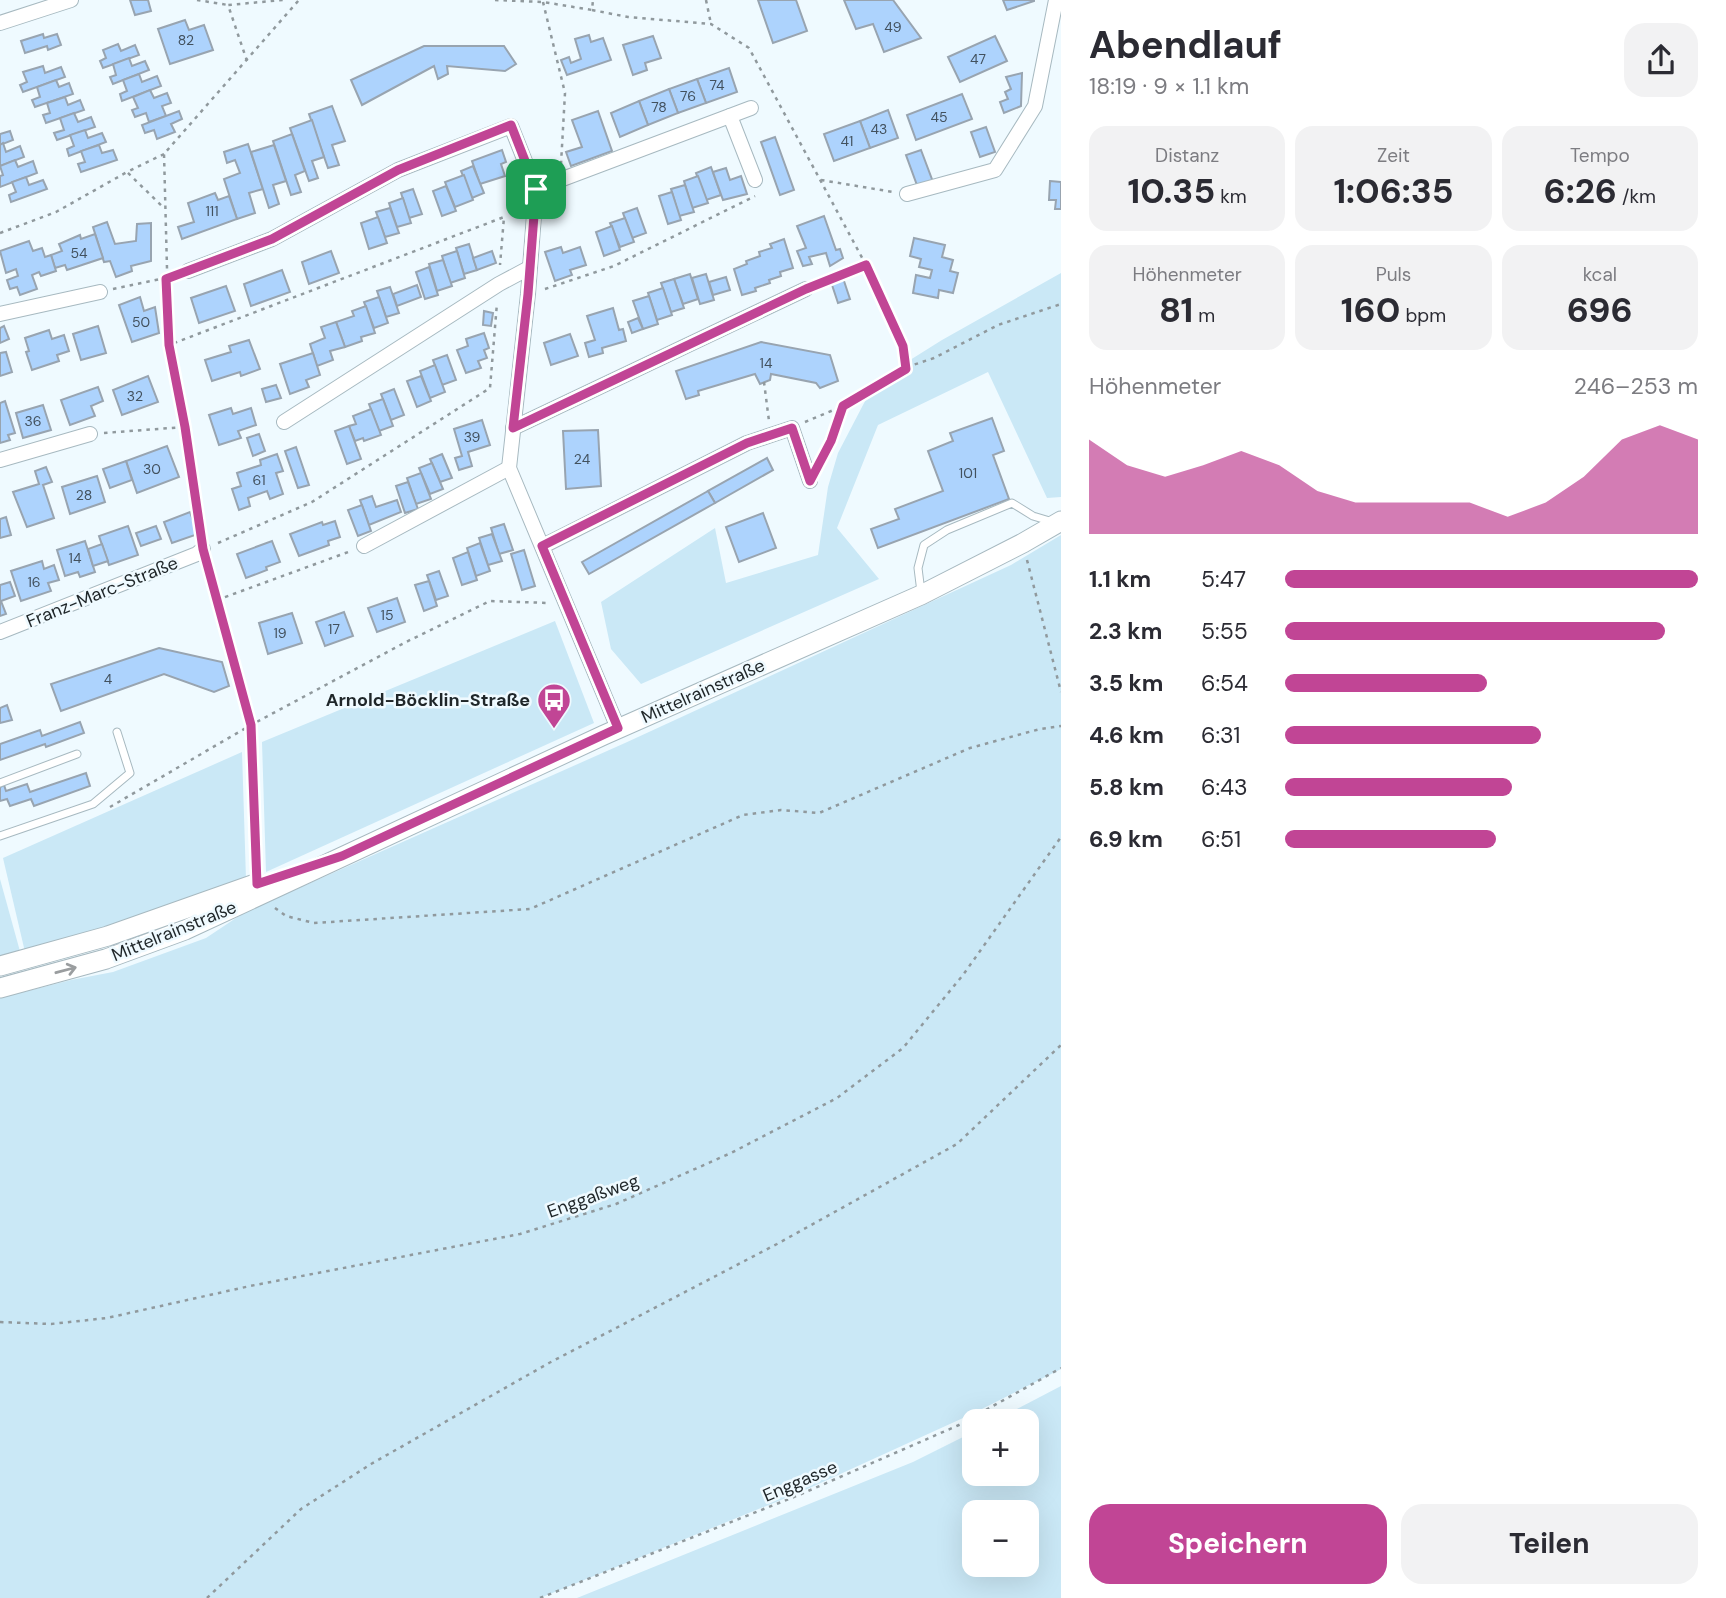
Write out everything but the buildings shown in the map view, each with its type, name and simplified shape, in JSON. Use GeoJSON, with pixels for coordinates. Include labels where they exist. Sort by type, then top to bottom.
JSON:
{"type":"FeatureCollection","features":[{"type":"Feature","properties":{"kind":"street"},"geometry":{"type":"LineString","coordinates":[[0,23],[71,0]]}},
{"type":"Feature","properties":{"kind":"street"},"geometry":{"type":"LineString","coordinates":[[907,194],[995,170],[1035,106],[1056,0]]}},
{"type":"Feature","properties":{"kind":"street"},"geometry":{"type":"LineString","coordinates":[[536,189],[751,108]]}},
{"type":"Feature","properties":{"kind":"street"},"geometry":{"type":"LineString","coordinates":[[730,116],[758,187]]}},
{"type":"Feature","properties":{"kind":"street"},"geometry":{"type":"LineString","coordinates":[[188,271],[272,239],[398,170],[511,125],[536,189],[528,294],[509,468],[618,728]]}},
{"type":"Feature","properties":{"kind":"street"},"geometry":{"type":"LineString","coordinates":[[284,422],[499,284],[529,268]]}},
{"type":"Feature","properties":{"kind":"street"},"geometry":{"type":"LineString","coordinates":[[513,428],[806,289]]}},
{"type":"Feature","properties":{"kind":"street"},"geometry":{"type":"LineString","coordinates":[[0,314],[100,292]]}},
{"type":"Feature","properties":{"kind":"street"},"geometry":{"type":"LineString","coordinates":[[542,546],[747,443],[792,428],[810,481]]}},
{"type":"Feature","properties":{"kind":"street"},"geometry":{"type":"LineString","coordinates":[[0,460],[90,434]]}},
{"type":"Feature","properties":{"kind":"street"},"geometry":{"type":"LineString","coordinates":[[364,546],[509,468]]}},
{"type":"Feature","properties":{"kind":"street","name":"Mittelrainstraße"},"geometry":{"type":"LineString","coordinates":[[0,966],[108,936],[258,889],[342,856],[618,728],[921,594],[1059,522]]}},
{"type":"Feature","properties":{"kind":"street","name":"Franz-Marc-Straße"},"geometry":{"type":"LineString","coordinates":[[0,632],[197,554],[203,549]]}},
{"type":"Feature","properties":{"kind":"street","name":"Mittelrainstraße"},"geometry":{"type":"LineString","coordinates":[[0,988],[106,959],[185,930],[258,889]]}},
{"type":"Feature","properties":{"kind":"lane"},"geometry":{"type":"LineString","coordinates":[[921,594],[918,568],[923,545],[947,530],[1012,503],[1033,516],[1059,522]]}},
{"type":"Feature","properties":{"kind":"lane"},"geometry":{"type":"LineString","coordinates":[[0,836],[93,804],[130,773],[117,732]]}},
{"type":"Feature","properties":{"kind":"lane"},"geometry":{"type":"LineString","coordinates":[[0,783],[77,754]]}},
{"type":"Feature","properties":{"kind":"path"},"geometry":{"type":"LineString","coordinates":[[197,0],[228,5],[282,0]]}},
{"type":"Feature","properties":{"kind":"path"},"geometry":{"type":"LineString","coordinates":[[0,233],[56,212],[163,154],[299,0]]}},
{"type":"Feature","properties":{"kind":"path"},"geometry":{"type":"LineString","coordinates":[[495,0],[543,2],[628,18],[711,24],[749,48],[866,265],[903,346],[906,369]]}},
{"type":"Feature","properties":{"kind":"path"},"geometry":{"type":"LineString","coordinates":[[592,10],[593,0]]}},
{"type":"Feature","properties":{"kind":"path"},"geometry":{"type":"LineString","coordinates":[[706,0],[711,24]]}},
{"type":"Feature","properties":{"kind":"path"},"geometry":{"type":"LineString","coordinates":[[543,2],[565,93],[561,178]]}},
{"type":"Feature","properties":{"kind":"path"},"geometry":{"type":"LineString","coordinates":[[228,5],[247,61]]}},
{"type":"Feature","properties":{"kind":"path"},"geometry":{"type":"LineString","coordinates":[[163,154],[169,345],[185,427],[203,549],[251,725],[258,889],[285,916],[314,923],[530,909],[744,816],[781,810],[819,813],[970,748],[1061,726]]}},
{"type":"Feature","properties":{"kind":"path"},"geometry":{"type":"LineString","coordinates":[[127,172],[164,208]]}},
{"type":"Feature","properties":{"kind":"path"},"geometry":{"type":"LineString","coordinates":[[821,180],[907,194]]}},
{"type":"Feature","properties":{"kind":"path"},"geometry":{"type":"LineString","coordinates":[[528,294],[614,266],[681,234],[731,206],[758,187]]}},
{"type":"Feature","properties":{"kind":"path"},"geometry":{"type":"LineString","coordinates":[[169,345],[504,217],[490,388],[312,502],[203,549]]}},
{"type":"Feature","properties":{"kind":"path"},"geometry":{"type":"LineString","coordinates":[[806,289],[866,265]]}},
{"type":"Feature","properties":{"kind":"path"},"geometry":{"type":"LineString","coordinates":[[100,292],[166,279],[188,271]]}},
{"type":"Feature","properties":{"kind":"path"},"geometry":{"type":"LineString","coordinates":[[792,428],[843,406],[906,369],[934,358],[998,325],[1061,304]]}},
{"type":"Feature","properties":{"kind":"path"},"geometry":{"type":"LineString","coordinates":[[764,382],[771,435]]}},
{"type":"Feature","properties":{"kind":"path"},"geometry":{"type":"LineString","coordinates":[[810,481],[831,441],[843,406]]}},
{"type":"Feature","properties":{"kind":"path"},"geometry":{"type":"LineString","coordinates":[[90,434],[185,427]]}},
{"type":"Feature","properties":{"kind":"path"},"geometry":{"type":"LineString","coordinates":[[1023,543],[1061,692]]}},
{"type":"Feature","properties":{"kind":"path"},"geometry":{"type":"LineString","coordinates":[[217,600],[364,546]]}},
{"type":"Feature","properties":{"kind":"path"},"geometry":{"type":"LineString","coordinates":[[101,812],[251,725],[406,642],[490,601],[554,604]]}},
{"type":"Feature","properties":{"kind":"path","name":"Enggaßweg"},"geometry":{"type":"LineString","coordinates":[[0,1322],[51,1324],[107,1318],[250,1286],[520,1234],[616,1204],[731,1153],[837,1098],[903,1048],[963,975],[1061,837]]}},
{"type":"Feature","properties":{"kind":"path"},"geometry":{"type":"LineString","coordinates":[[207,1598],[301,1509],[371,1464],[549,1363],[778,1244],[957,1144],[1061,1045]]}},
{"type":"Feature","properties":{"kind":"path","name":"Enggasse"},"geometry":{"type":"LineString","coordinates":[[540,1598],[799,1495],[960,1425],[1061,1368]]}},
{"type":"Feature","properties":{"kind":"shaded area"},"geometry":{"type":"Polygon","coordinates":[[[1061,273],[1061,497],[1047,498],[988,372],[878,425],[837,528],[879,579],[641,684],[611,649],[601,602],[715,528],[726,583],[818,555],[828,487],[838,453],[875,382],[942,340],[1061,273]]]}},
{"type":"Feature","properties":{"kind":"shaded area"},"geometry":{"type":"Polygon","coordinates":[[[1061,535],[1061,1369],[982,1409],[962,1409],[962,1418],[803,1491],[540,1598],[0,1598],[0,998],[113,972],[206,938],[245,912],[625,743],[1011,565],[1061,535]]]}},
{"type":"Feature","properties":{"kind":"shaded area"},"geometry":{"type":"Polygon","coordinates":[[[555,621],[594,723],[266,872],[262,742],[555,621]]]}},
{"type":"Feature","properties":{"kind":"shaded area"},"geometry":{"type":"Polygon","coordinates":[[[242,752],[246,880],[92,936],[25,952],[3,858],[242,752]]]}},
{"type":"Feature","properties":{"kind":"shaded area"},"geometry":{"type":"Polygon","coordinates":[[[0,879],[21,955],[0,960],[0,879]]]}},
{"type":"Feature","properties":{"kind":"shaded area"},"geometry":{"type":"Polygon","coordinates":[[[1061,1386],[1061,1598],[577,1598],[913,1462],[962,1438],[962,1486],[1039,1486],[1039,1409],[1017,1409],[1061,1386]]]}},
{"type":"Feature","properties":{"kind":"place","name":"Arnold-Böcklin-Straße"},"geometry":{"type":"Point","coordinates":[554,730]}},
{"type":"Feature","properties":{"kind":"route"},"geometry":{"type":"LineString","coordinates":[[511,125],[536,189],[513,428],[806,289],[866,265],[894,322],[903,346],[906,369],[843,406],[831,441],[810,481],[792,428],[747,443],[542,546],[618,728],[342,856],[257,884],[251,725],[203,549],[185,427],[169,345],[166,279],[272,239],[398,170],[511,125]]}}]}
